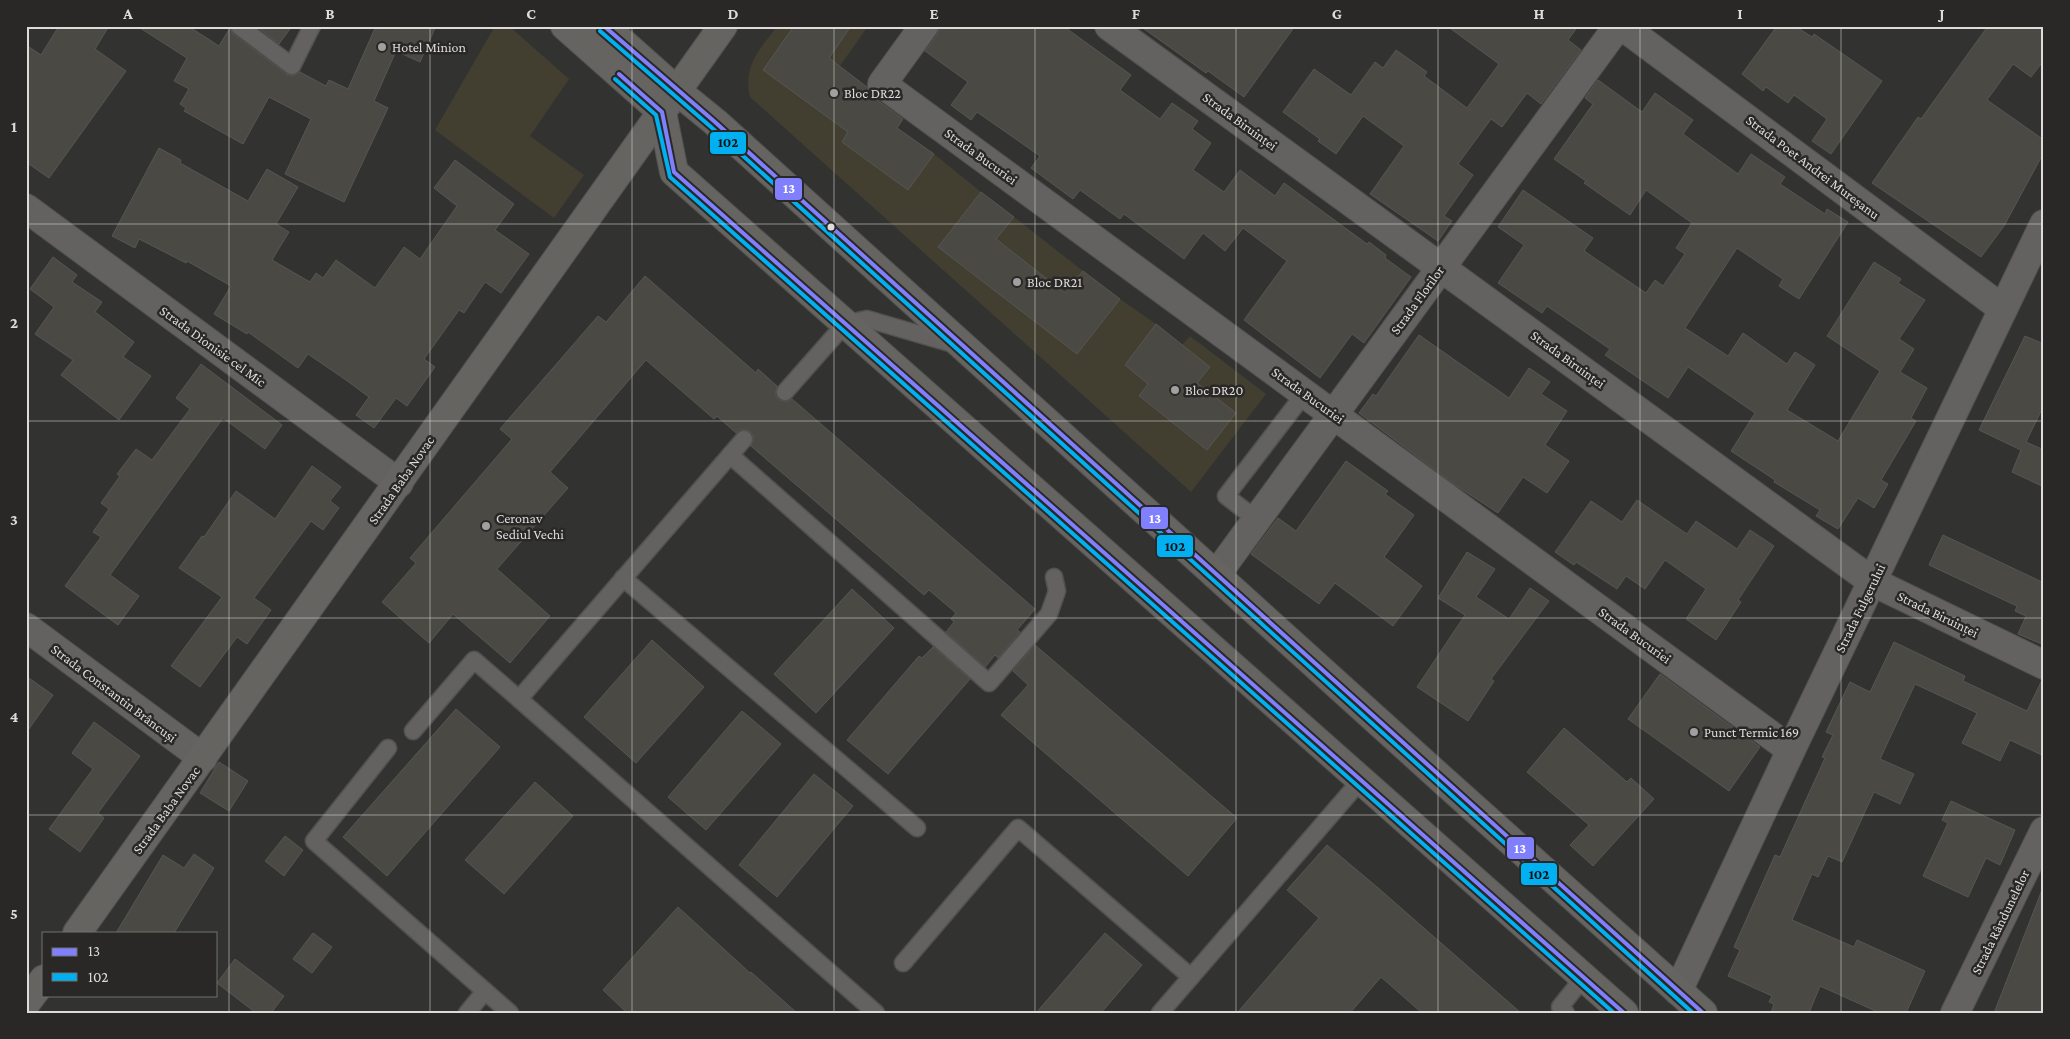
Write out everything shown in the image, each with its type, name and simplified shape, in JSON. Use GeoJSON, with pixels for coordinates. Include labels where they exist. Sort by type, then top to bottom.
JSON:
{"type":"FeatureCollection","features":[{"type":"Feature","properties":{"kind":"main road"},"geometry":{"type":"LineString","coordinates":[[565,26],[669,101],[715,122],[1703,1013]]}},
{"type":"Feature","properties":{"kind":"main road"},"geometry":{"type":"LineString","coordinates":[[604,26],[669,101],[674,172],[1624,1013]]}},
{"type":"Feature","properties":{"kind":"main road","name":"Strada Baba Novac"},"geometry":{"type":"LineString","coordinates":[[78,932],[723,26]]}},
{"type":"Feature","properties":{"kind":"main road"},"geometry":{"type":"LineString","coordinates":[[26,1003],[42,982]]}},
{"type":"Feature","properties":{"kind":"street","name":"Strada Bucuriei"},"geometry":{"type":"LineString","coordinates":[[924,26],[882,84],[1791,750]]}},
{"type":"Feature","properties":{"kind":"street","name":"Strada Biruinței"},"geometry":{"type":"LineString","coordinates":[[1109,26],[1873,582],[2044,665]]}},
{"type":"Feature","properties":{"kind":"street","name":"Strada Florilor"},"geometry":{"type":"LineString","coordinates":[[1216,575],[1618,26]]}},
{"type":"Feature","properties":{"kind":"street","name":"Strada Poet Andrei Mureșanu"},"geometry":{"type":"LineString","coordinates":[[1622,26],[2003,309]]}},
{"type":"Feature","properties":{"kind":"street","name":"Strada Dionisie cel Mic"},"geometry":{"type":"LineString","coordinates":[[26,208],[399,483]]}},
{"type":"Feature","properties":{"kind":"street","name":"Strada Fulgerului"},"geometry":{"type":"LineString","coordinates":[[1678,991],[1791,750],[2044,224]]}},
{"type":"Feature","properties":{"kind":"street","name":"Strada Constantin Brâncuși"},"geometry":{"type":"LineString","coordinates":[[26,627],[203,758]]}},
{"type":"Feature","properties":{"kind":"street","name":"Strada Rândunelelor"},"geometry":{"type":"LineString","coordinates":[[1955,1013],[2044,831]]}},
{"type":"Feature","properties":{"kind":"lane"},"geometry":{"type":"LineString","coordinates":[[239,26],[292,66],[312,26]]}},
{"type":"Feature","properties":{"kind":"lane"},"geometry":{"type":"LineString","coordinates":[[785,392],[845,324],[867,319],[963,346]]}},
{"type":"Feature","properties":{"kind":"lane"},"geometry":{"type":"LineString","coordinates":[[1256,519],[1226,496],[1305,393]]}},
{"type":"Feature","properties":{"kind":"lane"},"geometry":{"type":"LineString","coordinates":[[519,699],[744,439]]}},
{"type":"Feature","properties":{"kind":"lane"},"geometry":{"type":"LineString","coordinates":[[730,456],[989,683],[1049,614],[1057,591],[1054,577]]}},
{"type":"Feature","properties":{"kind":"lane"},"geometry":{"type":"LineString","coordinates":[[623,578],[918,828]]}},
{"type":"Feature","properties":{"kind":"lane"},"geometry":{"type":"LineString","coordinates":[[413,731],[474,660],[876,1013]]}},
{"type":"Feature","properties":{"kind":"lane"},"geometry":{"type":"LineString","coordinates":[[388,748],[314,841],[510,1013]]}},
{"type":"Feature","properties":{"kind":"lane"},"geometry":{"type":"LineString","coordinates":[[1164,1011],[1191,977],[1361,780]]}},
{"type":"Feature","properties":{"kind":"lane"},"geometry":{"type":"LineString","coordinates":[[903,962],[1018,828],[1191,977]]}},
{"type":"Feature","properties":{"kind":"lane"},"geometry":{"type":"LineString","coordinates":[[1566,1013],[1560,1007],[1584,977]]}},
{"type":"Feature","properties":{"kind":"lane"},"geometry":{"type":"LineString","coordinates":[[467,1013],[485,991]]}},
{"type":"Feature","properties":{"kind":"shaded area"},"geometry":{"type":"Polygon","coordinates":[[[495,26],[509,26],[569,79],[530,136],[584,175],[554,218],[435,130],[495,26]]]}},
{"type":"Feature","properties":{"kind":"shaded area"},"geometry":{"type":"Polygon","coordinates":[[[777,26],[794,26],[763,70],[848,132],[842,142],[908,190],[934,154],[981,192],[938,247],[1077,354],[1120,299],[1156,324],[1125,365],[1148,384],[1139,397],[1207,450],[1235,413],[1197,383],[1210,367],[1182,345],[1190,336],[1266,394],[1191,492],[750,97],[749,76],[754,59],[777,26]]]}},
{"type":"Feature","properties":{"kind":"shaded area"},"geometry":{"type":"Polygon","coordinates":[[[851,26],[868,26],[840,66],[828,59],[851,26]]]}},
{"type":"Feature","properties":{"kind":"shaded area"},"geometry":{"type":"Polygon","coordinates":[[[1014,217],[1083,271],[1065,293],[996,239],[1014,217]]]}},
{"type":"Feature","properties":{"kind":"building"},"geometry":{"type":"Polygon","coordinates":[[[59,26],[109,26],[95,49],[126,71],[49,178],[26,162],[26,45],[41,55],[59,26]]]}},
{"type":"Feature","properties":{"kind":"building"},"geometry":{"type":"Polygon","coordinates":[[[137,26],[188,26],[219,46],[230,28],[233,34],[286,74],[292,76],[300,72],[326,86],[329,80],[348,89],[376,26],[436,26],[420,62],[396,51],[374,101],[388,108],[344,202],[285,174],[311,119],[269,97],[243,144],[184,111],[186,108],[180,104],[189,89],[174,81],[187,58],[137,26]]]}},
{"type":"Feature","properties":{"kind":"building"},"geometry":{"type":"Polygon","coordinates":[[[256,26],[292,26],[279,44],[256,26]]]}},
{"type":"Feature","properties":{"kind":"building","name":"Bloc DR22"},"geometry":{"type":"Polygon","coordinates":[[[794,26],[851,26],[829,58],[867,87],[873,97],[903,119],[897,128],[934,154],[908,190],[842,142],[848,132],[763,70],[794,26]]]}},
{"type":"Feature","properties":{"kind":"building"},"geometry":{"type":"Polygon","coordinates":[[[940,26],[1063,26],[1131,75],[1120,90],[1160,119],[1172,103],[1198,121],[1192,129],[1211,143],[1193,170],[1224,192],[1240,170],[1275,196],[1284,183],[1367,244],[1369,242],[1386,255],[1385,258],[1411,277],[1364,343],[1352,334],[1320,378],[1244,320],[1287,261],[1243,228],[1225,251],[1203,233],[1184,259],[1124,214],[1120,219],[1080,190],[1073,199],[1031,168],[1040,156],[977,112],[971,120],[951,105],[968,82],[925,51],[937,35],[940,26]]]}},
{"type":"Feature","properties":{"kind":"building"},"geometry":{"type":"Polygon","coordinates":[[[1140,26],[1295,26],[1244,97],[1208,71],[1206,73],[1140,26]]]}},
{"type":"Feature","properties":{"kind":"building"},"geometry":{"type":"Polygon","coordinates":[[[1447,26],[1578,26],[1568,40],[1581,50],[1541,104],[1527,93],[1502,127],[1491,119],[1458,164],[1473,175],[1444,216],[1452,221],[1438,241],[1370,194],[1404,146],[1363,116],[1336,154],[1318,141],[1320,139],[1283,112],[1314,69],[1351,95],[1375,62],[1383,68],[1396,50],[1427,72],[1424,76],[1467,108],[1499,64],[1447,26]]]}},
{"type":"Feature","properties":{"kind":"building"},"geometry":{"type":"Polygon","coordinates":[[[1777,26],[1795,26],[1812,37],[1814,34],[1882,81],[1831,154],[1812,141],[1827,119],[1794,95],[1788,103],[1766,87],[1763,91],[1742,74],[1777,26]]]}},
{"type":"Feature","properties":{"kind":"building"},"geometry":{"type":"Polygon","coordinates":[[[1988,26],[2044,26],[2044,60],[2031,77],[2013,64],[1987,100],[2044,140],[2044,152],[2004,226],[1981,257],[1872,183],[1918,117],[1921,119],[1988,26]]]}},
{"type":"Feature","properties":{"kind":"building"},"geometry":{"type":"Polygon","coordinates":[[[1598,80],[1642,112],[1655,93],[1693,120],[1683,134],[1738,174],[1751,154],[1785,177],[1780,184],[1825,214],[1827,209],[1848,222],[1799,299],[1779,286],[1783,279],[1737,248],[1685,328],[1728,356],[1743,333],[1787,364],[1795,352],[1815,365],[1787,410],[1838,441],[1880,371],[1827,336],[1874,262],[1901,279],[1898,283],[1925,300],[1899,339],[1914,349],[1900,372],[1927,388],[1911,418],[1916,421],[1881,480],[1888,484],[1874,508],[1858,498],[1838,529],[1816,516],[1820,510],[1774,482],[1775,480],[1731,451],[1755,413],[1688,367],[1668,398],[1605,355],[1610,349],[1547,306],[1542,313],[1498,283],[1524,245],[1498,227],[1523,190],[1593,238],[1584,251],[1646,293],[1655,280],[1663,286],[1685,254],[1676,248],[1692,223],[1646,190],[1630,215],[1584,183],[1586,181],[1554,159],[1593,104],[1585,98],[1598,80]]]}},
{"type":"Feature","properties":{"kind":"building"},"geometry":{"type":"Polygon","coordinates":[[[159,148],[181,160],[180,163],[248,201],[267,169],[298,187],[276,224],[289,232],[272,260],[310,282],[316,273],[323,278],[336,260],[375,288],[404,247],[420,259],[457,206],[434,188],[455,160],[514,204],[495,230],[529,254],[501,293],[485,282],[464,313],[459,310],[424,359],[435,367],[407,406],[396,398],[374,428],[356,415],[369,397],[346,380],[308,354],[298,368],[248,332],[247,334],[214,314],[231,286],[187,261],[186,263],[139,239],[135,248],[112,236],[159,148]]]}},
{"type":"Feature","properties":{"kind":"building","name":"Bloc DR21"},"geometry":{"type":"Polygon","coordinates":[[[981,192],[1014,217],[996,239],[1065,293],[1083,271],[1120,299],[1077,354],[938,247],[981,192]]]}},
{"type":"Feature","properties":{"kind":"building"},"geometry":{"type":"Polygon","coordinates":[[[53,257],[77,275],[72,282],[102,302],[95,312],[134,342],[123,357],[151,376],[119,420],[61,375],[73,360],[35,334],[54,307],[30,289],[53,257]]]}},
{"type":"Feature","properties":{"kind":"building"},"geometry":{"type":"Polygon","coordinates":[[[645,276],[756,373],[758,369],[777,386],[775,395],[779,400],[788,402],[792,399],[1035,609],[1017,630],[1020,632],[998,658],[995,655],[985,667],[946,632],[954,622],[951,619],[956,613],[929,590],[924,595],[751,446],[754,436],[750,431],[741,429],[736,433],[717,416],[714,419],[646,360],[550,472],[568,488],[497,569],[550,616],[510,663],[453,614],[429,643],[382,602],[416,563],[410,558],[512,439],[500,429],[598,316],[606,322],[645,276]]]}},
{"type":"Feature","properties":{"kind":"building","name":"Bloc DR20"},"geometry":{"type":"Polygon","coordinates":[[[1156,324],[1210,367],[1197,383],[1236,413],[1207,450],[1139,396],[1148,384],[1125,365],[1156,324]]]}},
{"type":"Feature","properties":{"kind":"building"},"geometry":{"type":"Polygon","coordinates":[[[1419,335],[1509,398],[1529,368],[1550,382],[1541,394],[1567,411],[1545,445],[1569,461],[1547,493],[1523,477],[1498,513],[1454,484],[1359,413],[1373,394],[1376,396],[1419,335]]]}},
{"type":"Feature","properties":{"kind":"building"},"geometry":{"type":"Polygon","coordinates":[[[2025,336],[2044,344],[2044,405],[2026,442],[2044,450],[2044,487],[2012,472],[2021,450],[1979,430],[2025,336]]]}},
{"type":"Feature","properties":{"kind":"building"},"geometry":{"type":"Polygon","coordinates":[[[201,364],[282,425],[265,449],[223,418],[110,575],[139,596],[118,625],[65,586],[101,537],[93,532],[109,509],[101,503],[120,476],[117,474],[136,449],[152,460],[190,409],[176,398],[201,364]]]}},
{"type":"Feature","properties":{"kind":"building"},"geometry":{"type":"Polygon","coordinates":[[[1346,461],[1388,491],[1385,494],[1414,515],[1384,557],[1422,586],[1393,626],[1335,583],[1319,604],[1251,554],[1278,518],[1296,531],[1346,461]]]}},
{"type":"Feature","properties":{"kind":"building"},"geometry":{"type":"Polygon","coordinates":[[[312,466],[341,487],[330,501],[339,508],[323,530],[311,521],[254,598],[271,610],[247,644],[237,637],[200,687],[171,666],[222,597],[179,568],[202,536],[204,537],[236,491],[275,519],[312,466]]]}},
{"type":"Feature","properties":{"kind":"building"},"geometry":{"type":"Polygon","coordinates":[[[1637,500],[1687,534],[1696,521],[1737,549],[1750,530],[1774,546],[1738,600],[1741,602],[1716,640],[1686,619],[1706,589],[1665,560],[1645,589],[1626,576],[1617,589],[1576,562],[1574,565],[1555,552],[1591,501],[1622,522],[1637,500]]]}},
{"type":"Feature","properties":{"kind":"building"},"geometry":{"type":"Polygon","coordinates":[[[1943,535],[2042,582],[2044,578],[2044,645],[2018,634],[2026,616],[2015,611],[2017,606],[1929,565],[1943,535]]]}},
{"type":"Feature","properties":{"kind":"building"},"geometry":{"type":"Polygon","coordinates":[[[1467,552],[1495,569],[1476,597],[1509,619],[1530,588],[1549,601],[1491,679],[1494,681],[1468,721],[1417,687],[1465,615],[1438,598],[1467,552]]]}},
{"type":"Feature","properties":{"kind":"building"},"geometry":{"type":"Polygon","coordinates":[[[852,589],[894,628],[816,713],[774,674],[852,589]]]}},
{"type":"Feature","properties":{"kind":"building"},"geometry":{"type":"Polygon","coordinates":[[[652,640],[704,687],[636,763],[584,717],[652,640]]]}},
{"type":"Feature","properties":{"kind":"building"},"geometry":{"type":"Polygon","coordinates":[[[1894,642],[1965,676],[1963,681],[2027,711],[2042,680],[2044,680],[2044,756],[2010,740],[2000,761],[1962,743],[1977,713],[1915,684],[1880,759],[1914,774],[1900,804],[1874,792],[1842,862],[1828,856],[1818,877],[1812,874],[1792,920],[1854,947],[1857,940],[1925,971],[1906,1013],[1880,1013],[1820,986],[1809,1013],[1771,1013],[1774,1004],[1769,1002],[1772,996],[1728,976],[1740,950],[1734,947],[1775,855],[1780,857],[1825,758],[1822,757],[1833,735],[1826,732],[1850,682],[1870,692],[1894,642]]]}},
{"type":"Feature","properties":{"kind":"building"},"geometry":{"type":"Polygon","coordinates":[[[1035,645],[1237,818],[1188,876],[1001,715],[1028,685],[1013,671],[1035,645]]]}},
{"type":"Feature","properties":{"kind":"building"},"geometry":{"type":"Polygon","coordinates":[[[933,647],[970,679],[888,774],[847,740],[919,656],[922,658],[933,647]]]}},
{"type":"Feature","properties":{"kind":"building","name":"Punct Termic 169"},"geometry":{"type":"Polygon","coordinates":[[[1660,674],[1760,747],[1729,791],[1628,719],[1660,674]]]}},
{"type":"Feature","properties":{"kind":"building"},"geometry":{"type":"Polygon","coordinates":[[[26,676],[53,695],[26,733],[26,676]]]}},
{"type":"Feature","properties":{"kind":"building"},"geometry":{"type":"Polygon","coordinates":[[[456,709],[500,747],[387,876],[343,837],[456,709]]]}},
{"type":"Feature","properties":{"kind":"building"},"geometry":{"type":"Polygon","coordinates":[[[742,711],[781,744],[706,830],[668,797],[742,711]]]}},
{"type":"Feature","properties":{"kind":"building"},"geometry":{"type":"Polygon","coordinates":[[[94,722],[140,756],[98,813],[104,818],[80,852],[49,829],[93,769],[72,753],[94,722]]]}},
{"type":"Feature","properties":{"kind":"building"},"geometry":{"type":"Polygon","coordinates":[[[1564,728],[1627,782],[1631,778],[1654,799],[1593,866],[1570,845],[1589,825],[1527,772],[1564,728]]]}},
{"type":"Feature","properties":{"kind":"building"},"geometry":{"type":"Polygon","coordinates":[[[219,762],[248,781],[229,811],[200,793],[219,762]]]}},
{"type":"Feature","properties":{"kind":"building"},"geometry":{"type":"Polygon","coordinates":[[[814,774],[853,806],[777,897],[739,865],[814,774]]]}},
{"type":"Feature","properties":{"kind":"building"},"geometry":{"type":"Polygon","coordinates":[[[535,782],[573,816],[504,894],[465,860],[535,782]]]}},
{"type":"Feature","properties":{"kind":"building"},"geometry":{"type":"Polygon","coordinates":[[[1951,801],[2015,830],[2000,865],[1986,858],[1968,897],[1923,876],[1948,823],[1942,820],[1951,801]]]}},
{"type":"Feature","properties":{"kind":"building"},"geometry":{"type":"Polygon","coordinates":[[[285,836],[303,850],[284,876],[265,861],[285,836]]]}},
{"type":"Feature","properties":{"kind":"building"},"geometry":{"type":"Polygon","coordinates":[[[1327,845],[1521,1013],[1422,1013],[1381,977],[1350,1013],[1237,1013],[1319,918],[1287,890],[1327,845]]]}},
{"type":"Feature","properties":{"kind":"building"},"geometry":{"type":"Polygon","coordinates":[[[194,854],[214,868],[175,932],[117,932],[163,855],[184,868],[194,854]]]}},
{"type":"Feature","properties":{"kind":"building"},"geometry":{"type":"Polygon","coordinates":[[[2042,890],[2044,890],[2044,1013],[1994,1013],[2042,890]]]}},
{"type":"Feature","properties":{"kind":"building"},"geometry":{"type":"Polygon","coordinates":[[[678,907],[797,1013],[627,1013],[603,990],[678,907]]]}},
{"type":"Feature","properties":{"kind":"building"},"geometry":{"type":"Polygon","coordinates":[[[313,933],[332,947],[312,973],[293,959],[313,933]]]}},
{"type":"Feature","properties":{"kind":"building"},"geometry":{"type":"Polygon","coordinates":[[[1105,933],[1142,965],[1101,1013],[1036,1013],[1105,933]]]}},
{"type":"Feature","properties":{"kind":"building"},"geometry":{"type":"Polygon","coordinates":[[[235,959],[284,996],[271,1013],[256,1013],[218,984],[235,959]]]}},
{"type":"Feature","properties":{"kind":"transit line","name":"13"},"geometry":{"type":"LineString","coordinates":[[604,26],[715,122],[1703,1013]]}},
{"type":"Feature","properties":{"kind":"transit line","name":"102"},"geometry":{"type":"LineString","coordinates":[[600,31],[711,127],[1693,1013]]}},
{"type":"Feature","properties":{"kind":"transit line","name":"13"},"geometry":{"type":"LineString","coordinates":[[619,74],[662,112],[674,172],[1624,1013]]}},
{"type":"Feature","properties":{"kind":"transit line","name":"102"},"geometry":{"type":"LineString","coordinates":[[615,79],[656,115],[670,177],[1614,1013]]}},
{"type":"Feature","properties":{"kind":"place","name":"Hotel Minion"},"geometry":{"type":"Point","coordinates":[382,47]}},
{"type":"Feature","properties":{"kind":"place","name":"Bloc DR22"},"geometry":{"type":"Point","coordinates":[834,93]}},
{"type":"Feature","properties":{"kind":"place","name":"Bloc DR21"},"geometry":{"type":"Point","coordinates":[1017,282]}},
{"type":"Feature","properties":{"kind":"place","name":"Bloc DR20"},"geometry":{"type":"Point","coordinates":[1175,390]}},
{"type":"Feature","properties":{"kind":"place","name":"Ceronav Sediul Vechi"},"geometry":{"type":"Point","coordinates":[486,526]}},
{"type":"Feature","properties":{"kind":"place","name":"Punct Termic 169"},"geometry":{"type":"Point","coordinates":[1694,732]}}]}
